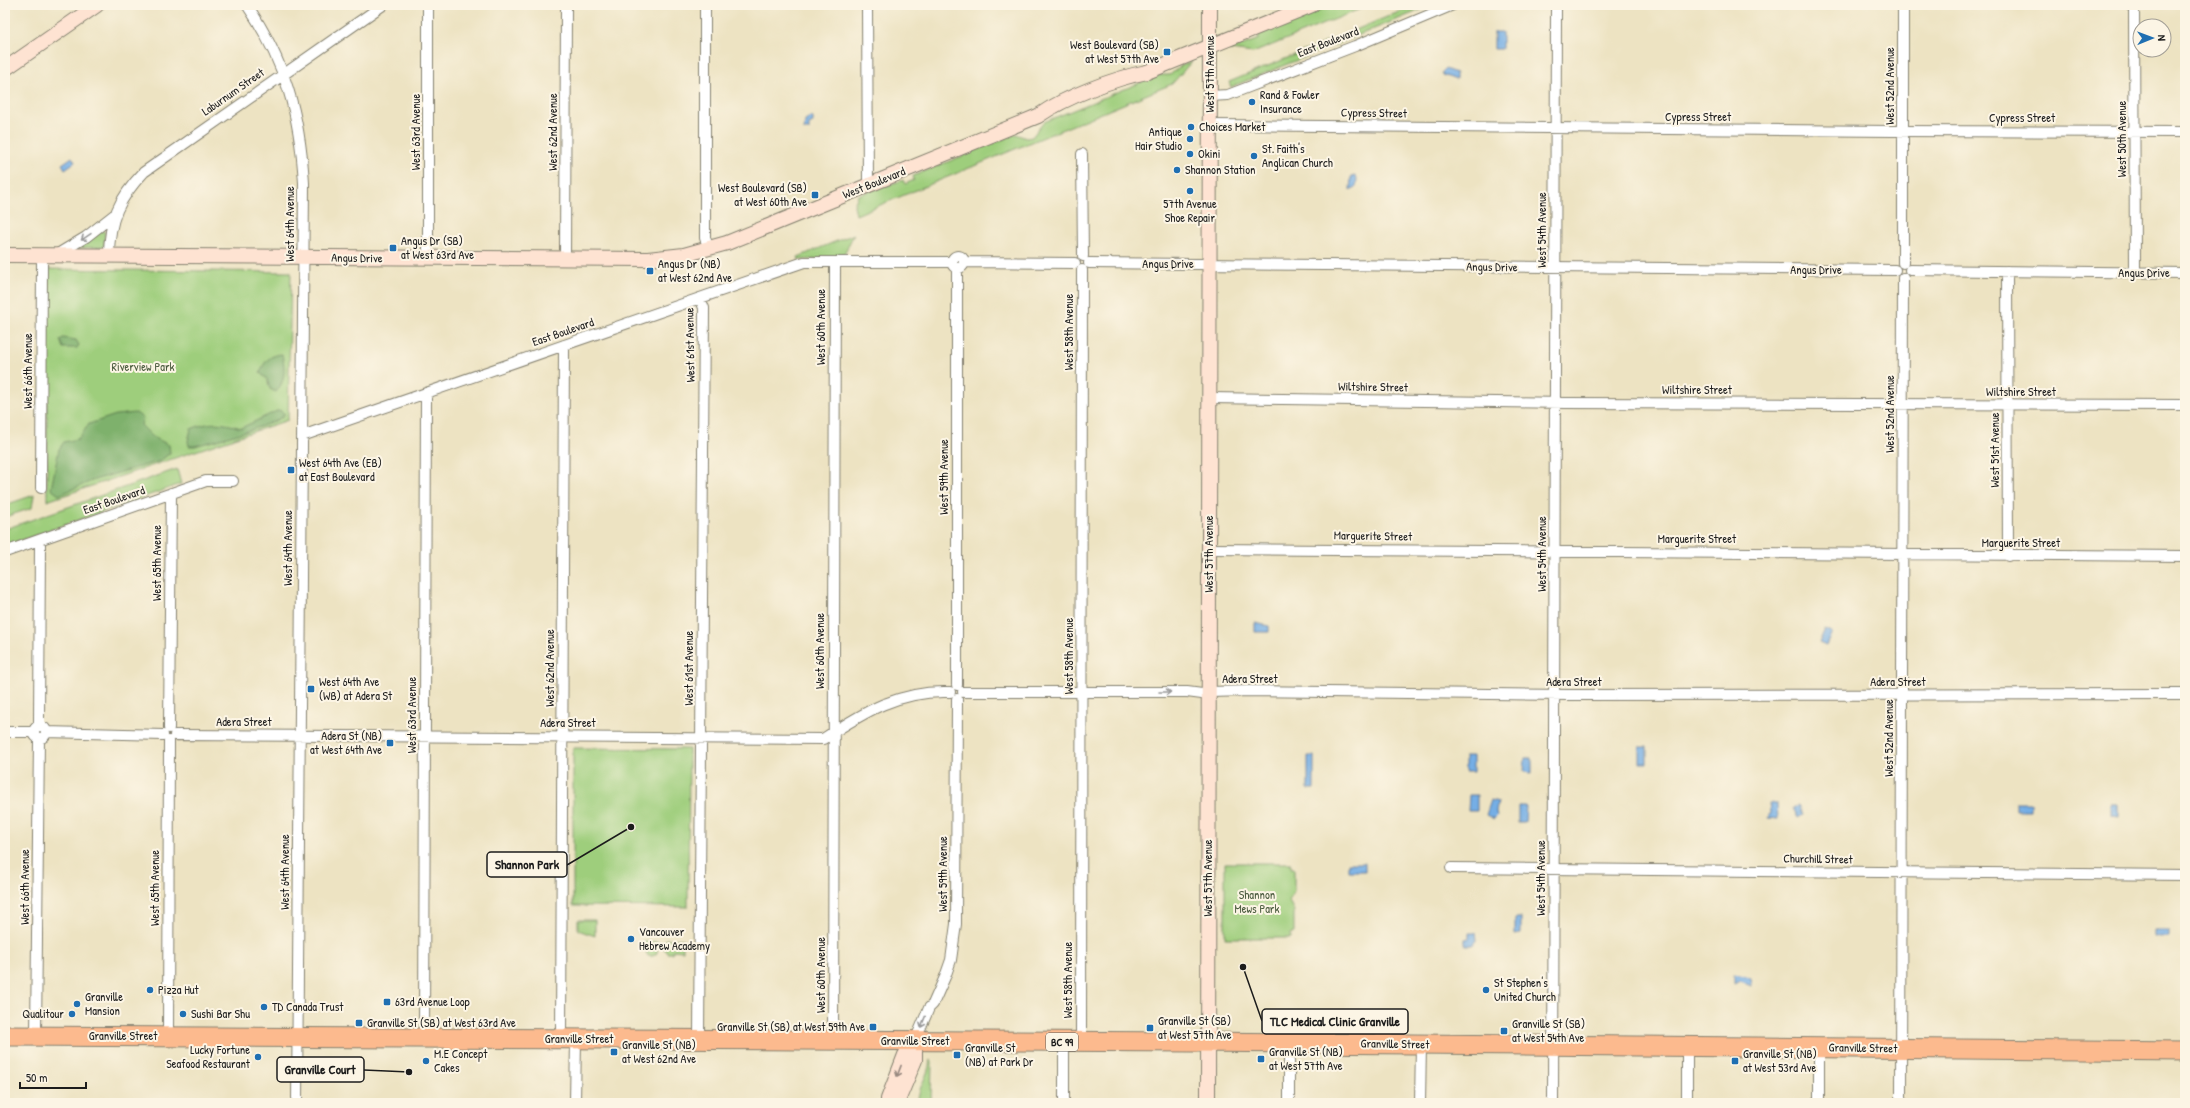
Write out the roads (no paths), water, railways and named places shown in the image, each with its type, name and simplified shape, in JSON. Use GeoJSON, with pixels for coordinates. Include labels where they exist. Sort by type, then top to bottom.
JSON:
{"type":"FeatureCollection","features":[{"type":"Feature","properties":{"kind":"highway","name":"Granville Street"},"geometry":{"type":"LineString","coordinates":[[5,1036],[1208,1042],[2185,1051]]}},
{"type":"Feature","properties":{"kind":"street"},"geometry":{"type":"LineString","coordinates":[[5,69],[97,5]]}},
{"type":"Feature","properties":{"kind":"street","name":"West 64th Avenue"},"geometry":{"type":"LineString","coordinates":[[247,5],[266,35],[284,72],[294,108],[302,152],[301,740],[299,746],[297,1103]]}},
{"type":"Feature","properties":{"kind":"street","name":"Laburnum Street"},"geometry":{"type":"LineString","coordinates":[[109,256],[109,232],[114,215],[127,189],[144,172],[284,72],[383,5]]}},
{"type":"Feature","properties":{"kind":"street","name":"West 63rd Avenue"},"geometry":{"type":"LineString","coordinates":[[428,5],[428,259]]}},
{"type":"Feature","properties":{"kind":"street","name":"West 62nd Avenue"},"geometry":{"type":"LineString","coordinates":[[565,259],[566,5]]}},
{"type":"Feature","properties":{"kind":"street"},"geometry":{"type":"LineString","coordinates":[[705,5],[705,238],[709,249]]}},
{"type":"Feature","properties":{"kind":"street"},"geometry":{"type":"LineString","coordinates":[[867,5],[868,186]]}},
{"type":"Feature","properties":{"kind":"street","name":"West 57th Avenue"},"geometry":{"type":"LineString","coordinates":[[1208,1103],[1210,5]]}},
{"type":"Feature","properties":{"kind":"street","name":"West Boulevard"},"geometry":{"type":"LineString","coordinates":[[709,249],[1038,116],[1050,108],[1126,76],[1147,72],[1210,48],[1312,5]]}},
{"type":"Feature","properties":{"kind":"street","name":"East Boulevard"},"geometry":{"type":"LineString","coordinates":[[1210,96],[1223,96],[1355,46],[1453,5]]}},
{"type":"Feature","properties":{"kind":"street","name":"West 54th Avenue"},"geometry":{"type":"LineString","coordinates":[[1553,1103],[1556,5]]}},
{"type":"Feature","properties":{"kind":"street","name":"West 52nd Avenue"},"geometry":{"type":"LineString","coordinates":[[1901,1103],[1902,554],[1906,270],[1903,131],[1903,5]]}},
{"type":"Feature","properties":{"kind":"street","name":"West 50th Avenue"},"geometry":{"type":"LineString","coordinates":[[2134,5],[2134,273]]}},
{"type":"Feature","properties":{"kind":"street","name":"Cypress Street"},"geometry":{"type":"LineString","coordinates":[[1210,125],[2185,132]]}},
{"type":"Feature","properties":{"kind":"street","name":"West 58th Avenue"},"geometry":{"type":"LineString","coordinates":[[1064,1103],[1073,1042],[1082,692],[1082,154]]}},
{"type":"Feature","properties":{"kind":"street","name":"Laburnum Street"},"geometry":{"type":"LineString","coordinates":[[56,255],[86,237],[114,215]]}},
{"type":"Feature","properties":{"kind":"street","name":"Angus Drive"},"geometry":{"type":"LineString","coordinates":[[5,255],[565,259],[666,258],[709,249]]}},
{"type":"Feature","properties":{"kind":"street","name":"West 66th Avenue"},"geometry":{"type":"LineString","coordinates":[[41,488],[42,255]]}},
{"type":"Feature","properties":{"kind":"street","name":"East Boulevard"},"geometry":{"type":"LineString","coordinates":[[302,436],[804,262],[835,262]]}},
{"type":"Feature","properties":{"kind":"street","name":"Angus Drive"},"geometry":{"type":"LineString","coordinates":[[835,262],[957,265],[1082,263],[1895,270],[1898,265],[1906,270],[2185,273]]}},
{"type":"Feature","properties":{"kind":"street","name":"West 60th Avenue"},"geometry":{"type":"LineString","coordinates":[[833,1040],[835,262]]}},
{"type":"Feature","properties":{"kind":"street","name":"West 59th Avenue"},"geometry":{"type":"LineString","coordinates":[[916,1041],[929,1008],[933,1004],[945,977],[951,960],[956,924],[957,265]]}},
{"type":"Feature","properties":{"kind":"street","name":"West 51st Avenue"},"geometry":{"type":"LineString","coordinates":[[2007,271],[2008,556]]}},
{"type":"Feature","properties":{"kind":"street","name":"West 61st Avenue"},"geometry":{"type":"LineString","coordinates":[[700,298],[704,308],[700,1039]]}},
{"type":"Feature","properties":{"kind":"street","name":"West 62nd Avenue"},"geometry":{"type":"LineString","coordinates":[[564,345],[562,736],[568,1039],[575,1103]]}},
{"type":"Feature","properties":{"kind":"street","name":"West 63rd Avenue"},"geometry":{"type":"LineString","coordinates":[[424,1038],[426,392]]}},
{"type":"Feature","properties":{"kind":"street","name":"Wiltshire Street"},"geometry":{"type":"LineString","coordinates":[[1210,398],[1555,402],[2185,405]]}},
{"type":"Feature","properties":{"kind":"street","name":"East Boulevard"},"geometry":{"type":"LineString","coordinates":[[5,552],[206,481],[233,481]]}},
{"type":"Feature","properties":{"kind":"street","name":"West 65th Avenue"},"geometry":{"type":"LineString","coordinates":[[168,1037],[171,493]]}},
{"type":"Feature","properties":{"kind":"street","name":"West 66th Avenue"},"geometry":{"type":"LineString","coordinates":[[36,1036],[40,732],[40,540]]}},
{"type":"Feature","properties":{"kind":"street","name":"Marguerite Street"},"geometry":{"type":"LineString","coordinates":[[1209,549],[2008,556],[2185,556]]}},
{"type":"Feature","properties":{"kind":"street","name":"Adera Street"},"geometry":{"type":"LineString","coordinates":[[5,732],[823,739],[863,714],[894,699],[918,694],[957,692],[1187,692],[1202,694],[1209,692],[1554,695],[2185,694]]}},
{"type":"Feature","properties":{"kind":"street"},"geometry":{"type":"LineString","coordinates":[[289,735],[299,746]]}},
{"type":"Feature","properties":{"kind":"street","name":"Churchill Street"},"geometry":{"type":"LineString","coordinates":[[1451,868],[2185,875]]}},
{"type":"Feature","properties":{"kind":"street"},"geometry":{"type":"LineString","coordinates":[[888,1103],[888,1099],[905,1056],[916,1041]]}},
{"type":"Feature","properties":{"kind":"street"},"geometry":{"type":"LineString","coordinates":[[897,1103],[916,1060],[916,1041]]}},
{"type":"Feature","properties":{"kind":"street"},"geometry":{"type":"LineString","coordinates":[[1289,1043],[1289,1103]]}},
{"type":"Feature","properties":{"kind":"street"},"geometry":{"type":"LineString","coordinates":[[1420,1103],[1421,1044]]}},
{"type":"Feature","properties":{"kind":"street"},"geometry":{"type":"LineString","coordinates":[[1687,1047],[1687,1103]]}},
{"type":"Feature","properties":{"kind":"street"},"geometry":{"type":"LineString","coordinates":[[1819,1048],[1819,1103]]}},
{"type":"Feature","properties":{"kind":"water"},"geometry":{"type":"Polygon","coordinates":[[[1494,32],[1502,32],[1502,49],[1494,49],[1494,32]]]}},
{"type":"Feature","properties":{"kind":"water"},"geometry":{"type":"Polygon","coordinates":[[[1445,69],[1456,73],[1456,80],[1443,75],[1442,72],[1445,69]]]}},
{"type":"Feature","properties":{"kind":"water"},"geometry":{"type":"Polygon","coordinates":[[[811,117],[813,118],[813,123],[809,125],[809,130],[804,130],[805,121],[811,117]]]}},
{"type":"Feature","properties":{"kind":"water"},"geometry":{"type":"Polygon","coordinates":[[[72,157],[75,162],[65,169],[62,164],[72,157]]]}},
{"type":"Feature","properties":{"kind":"water"},"geometry":{"type":"Polygon","coordinates":[[[1355,176],[1357,179],[1356,187],[1350,190],[1351,177],[1355,176]]]}},
{"type":"Feature","properties":{"kind":"water"},"geometry":{"type":"Polygon","coordinates":[[[1255,623],[1269,626],[1269,632],[1255,632],[1255,623]]]}},
{"type":"Feature","properties":{"kind":"water"},"geometry":{"type":"Polygon","coordinates":[[[1825,629],[1832,632],[1826,646],[1819,643],[1825,629]]]}},
{"type":"Feature","properties":{"kind":"water"},"geometry":{"type":"Polygon","coordinates":[[[1640,747],[1647,747],[1647,763],[1640,763],[1640,747]]]}},
{"type":"Feature","properties":{"kind":"water"},"geometry":{"type":"Polygon","coordinates":[[[1308,756],[1314,756],[1314,789],[1308,789],[1308,756]]]}},
{"type":"Feature","properties":{"kind":"water"},"geometry":{"type":"Polygon","coordinates":[[[1465,756],[1473,756],[1473,772],[1465,772],[1465,756]]]}},
{"type":"Feature","properties":{"kind":"water"},"geometry":{"type":"Polygon","coordinates":[[[1525,758],[1532,758],[1532,773],[1524,772],[1525,758]]]}},
{"type":"Feature","properties":{"kind":"water"},"geometry":{"type":"Polygon","coordinates":[[[1469,795],[1477,795],[1477,811],[1468,811],[1469,795]]]}},
{"type":"Feature","properties":{"kind":"water"},"geometry":{"type":"Polygon","coordinates":[[[1491,800],[1498,802],[1496,812],[1497,816],[1494,819],[1486,815],[1491,800]]]}},
{"type":"Feature","properties":{"kind":"water"},"geometry":{"type":"Polygon","coordinates":[[[2016,803],[2030,803],[2030,810],[2016,810],[2016,803]]]}},
{"type":"Feature","properties":{"kind":"water"},"geometry":{"type":"Polygon","coordinates":[[[2111,803],[2118,803],[2118,817],[2111,816],[2111,803]]]}},
{"type":"Feature","properties":{"kind":"water"},"geometry":{"type":"Polygon","coordinates":[[[1769,804],[1777,804],[1778,819],[1768,818],[1770,812],[1769,804]]]}},
{"type":"Feature","properties":{"kind":"water"},"geometry":{"type":"Polygon","coordinates":[[[1798,805],[1803,815],[1798,818],[1793,808],[1798,805]]]}},
{"type":"Feature","properties":{"kind":"water"},"geometry":{"type":"Polygon","coordinates":[[[1518,806],[1526,806],[1525,822],[1518,822],[1518,806]]]}},
{"type":"Feature","properties":{"kind":"water"},"geometry":{"type":"Polygon","coordinates":[[[1348,863],[1365,863],[1365,871],[1348,871],[1348,863]]]}},
{"type":"Feature","properties":{"kind":"water"},"geometry":{"type":"Polygon","coordinates":[[[1515,918],[1521,918],[1521,934],[1515,935],[1515,918]]]}},
{"type":"Feature","properties":{"kind":"water"},"geometry":{"type":"Polygon","coordinates":[[[2154,930],[2169,930],[2169,937],[2154,937],[2154,930]]]}},
{"type":"Feature","properties":{"kind":"water"},"geometry":{"type":"Polygon","coordinates":[[[1469,933],[1476,933],[1477,941],[1472,945],[1465,945],[1465,939],[1469,938],[1469,933]]]}},
{"type":"Feature","properties":{"kind":"water"},"geometry":{"type":"Polygon","coordinates":[[[1734,975],[1751,978],[1752,986],[1740,982],[1734,985],[1734,975]]]}},
{"type":"Feature","properties":{"kind":"place","name":"West Boulevard (SB) at West 57th Ave"},"geometry":{"type":"Point","coordinates":[1167,52]}},
{"type":"Feature","properties":{"kind":"place","name":"Rand & Fowler Insurance"},"geometry":{"type":"Point","coordinates":[1252,102]}},
{"type":"Feature","properties":{"kind":"place","name":"Choices Market"},"geometry":{"type":"Point","coordinates":[1191,127]}},
{"type":"Feature","properties":{"kind":"place","name":"Antique Hair Studio"},"geometry":{"type":"Point","coordinates":[1190,139]}},
{"type":"Feature","properties":{"kind":"place","name":"Okini"},"geometry":{"type":"Point","coordinates":[1190,154]}},
{"type":"Feature","properties":{"kind":"place","name":"St. Faith's Anglican Church"},"geometry":{"type":"Point","coordinates":[1254,156]}},
{"type":"Feature","properties":{"kind":"place","name":"Shannon Station"},"geometry":{"type":"Point","coordinates":[1177,170]}},
{"type":"Feature","properties":{"kind":"place","name":"57th Avenue Shoe Repair"},"geometry":{"type":"Point","coordinates":[1190,191]}},
{"type":"Feature","properties":{"kind":"place","name":"West Boulevard (SB) at West 60th Ave"},"geometry":{"type":"Point","coordinates":[815,195]}},
{"type":"Feature","properties":{"kind":"place","name":"Angus Dr (SB) at West 63rd Ave"},"geometry":{"type":"Point","coordinates":[393,248]}},
{"type":"Feature","properties":{"kind":"place","name":"Angus Dr (NB) at West 62nd Ave"},"geometry":{"type":"Point","coordinates":[650,271]}},
{"type":"Feature","properties":{"kind":"place","name":"West 64th Ave (EB) at East Boulevard"},"geometry":{"type":"Point","coordinates":[291,470]}},
{"type":"Feature","properties":{"kind":"place","name":"West 64th Ave (WB) at Adera St"},"geometry":{"type":"Point","coordinates":[311,689]}},
{"type":"Feature","properties":{"kind":"place","name":"Adera St (NB) at West 64th Ave"},"geometry":{"type":"Point","coordinates":[390,743]}},
{"type":"Feature","properties":{"kind":"place","name":"Shannon Park"},"geometry":{"type":"Point","coordinates":[631,827]}},
{"type":"Feature","properties":{"kind":"place","name":"Vancouver Hebrew Academy"},"geometry":{"type":"Point","coordinates":[631,939]}},
{"type":"Feature","properties":{"kind":"place","name":"TLC Medical Clinic Granville"},"geometry":{"type":"Point","coordinates":[1243,967]}},
{"type":"Feature","properties":{"kind":"place","name":"Pizza Hut"},"geometry":{"type":"Point","coordinates":[150,990]}},
{"type":"Feature","properties":{"kind":"place","name":"St Stephen's United Church"},"geometry":{"type":"Point","coordinates":[1486,990]}},
{"type":"Feature","properties":{"kind":"place","name":"63rd Avenue Loop"},"geometry":{"type":"Point","coordinates":[387,1002]}},
{"type":"Feature","properties":{"kind":"place","name":"Granville Mansion"},"geometry":{"type":"Point","coordinates":[77,1004]}},
{"type":"Feature","properties":{"kind":"place","name":"TD Canada Trust"},"geometry":{"type":"Point","coordinates":[264,1007]}},
{"type":"Feature","properties":{"kind":"place","name":"Qualitour"},"geometry":{"type":"Point","coordinates":[72,1014]}},
{"type":"Feature","properties":{"kind":"place","name":"Sushi Bar Shu"},"geometry":{"type":"Point","coordinates":[183,1014]}},
{"type":"Feature","properties":{"kind":"place","name":"Granville St (SB) at West 63rd Ave"},"geometry":{"type":"Point","coordinates":[359,1023]}},
{"type":"Feature","properties":{"kind":"place","name":"Granville St (SB) at West 59th Ave"},"geometry":{"type":"Point","coordinates":[873,1027]}},
{"type":"Feature","properties":{"kind":"place","name":"Granville St (SB) at West 57th Ave"},"geometry":{"type":"Point","coordinates":[1150,1028]}},
{"type":"Feature","properties":{"kind":"place","name":"Granville St (SB) at West 54th Ave"},"geometry":{"type":"Point","coordinates":[1504,1031]}},
{"type":"Feature","properties":{"kind":"place","name":"Granville St (NB) at West 62nd Ave"},"geometry":{"type":"Point","coordinates":[614,1052]}},
{"type":"Feature","properties":{"kind":"place","name":"Granville St (NB) at Park Dr"},"geometry":{"type":"Point","coordinates":[957,1055]}},
{"type":"Feature","properties":{"kind":"place","name":"Lucky Fortune Seafood Restaurant"},"geometry":{"type":"Point","coordinates":[258,1057]}},
{"type":"Feature","properties":{"kind":"place","name":"Granville St (NB) at West 57th Ave"},"geometry":{"type":"Point","coordinates":[1261,1059]}},
{"type":"Feature","properties":{"kind":"place","name":"M.E Concept Cakes"},"geometry":{"type":"Point","coordinates":[426,1061]}},
{"type":"Feature","properties":{"kind":"place","name":"Granville St (NB) at West 53rd Ave"},"geometry":{"type":"Point","coordinates":[1735,1061]}},
{"type":"Feature","properties":{"kind":"place","name":"Granville Court"},"geometry":{"type":"Point","coordinates":[409,1072]}},
{"type":"Feature","properties":{"kind":"park label","name":"Riverview Park"},"geometry":{"type":"Point","coordinates":[143,367]}},
{"type":"Feature","properties":{"kind":"park label","name":"Shannon Mews Park"},"geometry":{"type":"Point","coordinates":[1257,902]}}]}
